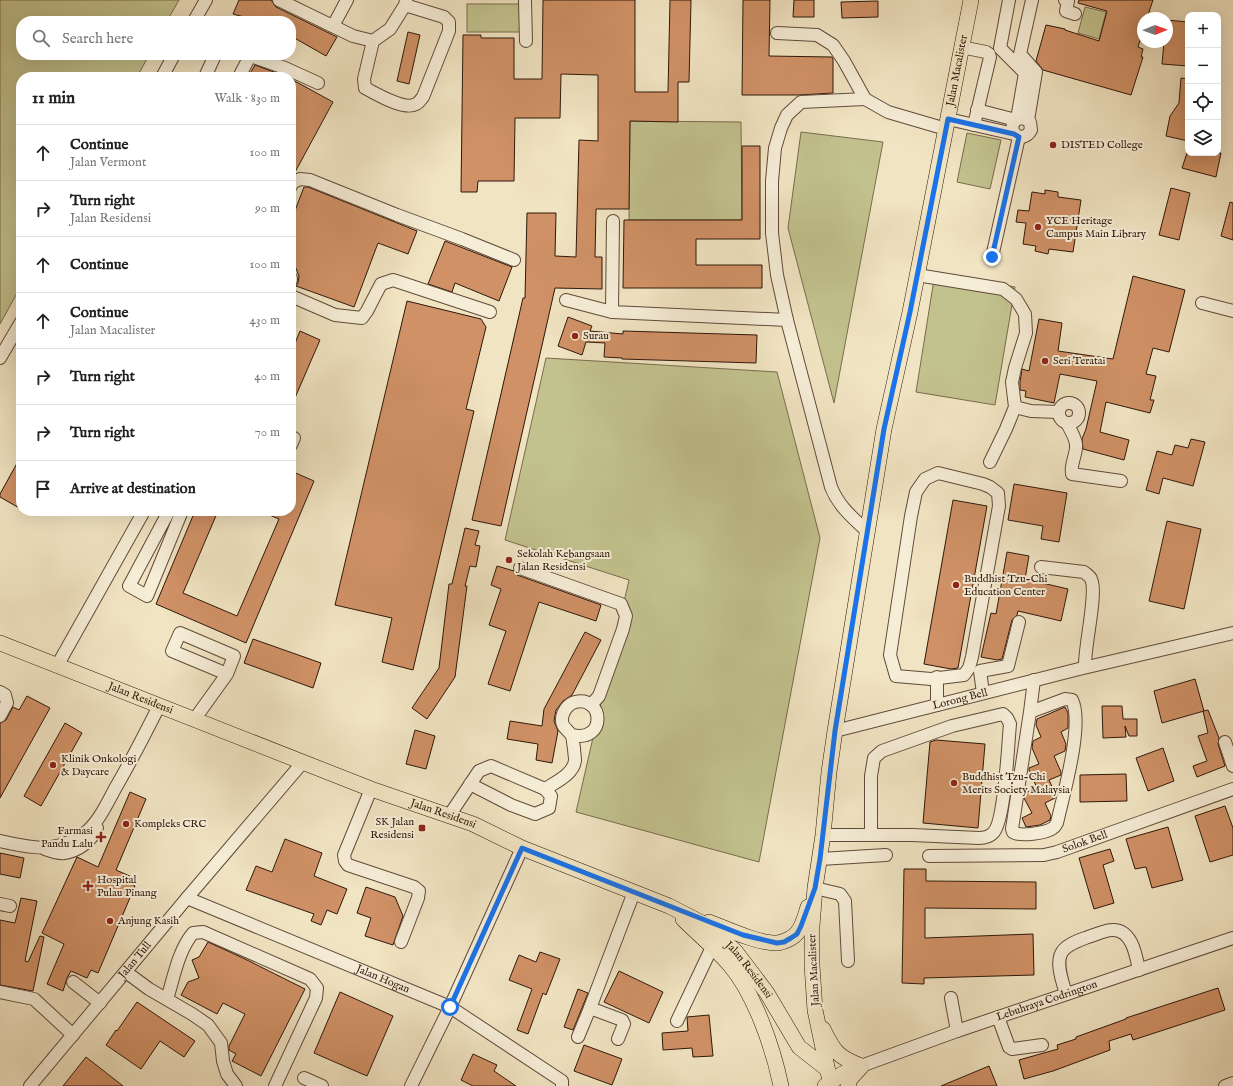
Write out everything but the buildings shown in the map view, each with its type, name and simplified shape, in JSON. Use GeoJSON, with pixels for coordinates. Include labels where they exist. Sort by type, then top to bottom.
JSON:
{"type":"FeatureCollection","features":[{"type":"Feature","properties":{"kind":"main road","name":"Jalan Macalister"},"geometry":{"type":"LineString","coordinates":[[828,1081],[816,1016],[812,965],[812,926],[829,772],[884,429],[918,275],[971,0]]}},
{"type":"Feature","properties":{"kind":"main road","name":"Jalan Residensi"},"geometry":{"type":"LineString","coordinates":[[0,643],[371,789],[473,824],[522,848],[669,906],[704,924],[720,936],[736,952],[767,993],[799,1047],[828,1081]]}},
{"type":"Feature","properties":{"kind":"main road"},"geometry":{"type":"LineString","coordinates":[[669,906],[743,935],[777,943],[784,942],[797,934],[815,888]]}},
{"type":"Feature","properties":{"kind":"main road"},"geometry":{"type":"LineString","coordinates":[[669,906],[734,970],[752,1002],[764,1030],[781,1086]]}},
{"type":"Feature","properties":{"kind":"main road"},"geometry":{"type":"LineString","coordinates":[[816,1016],[830,1044],[840,1056],[861,1066],[850,1079],[848,1086]]}},
{"type":"Feature","properties":{"kind":"main road","name":"Lebuhraya Codrington"},"geometry":{"type":"LineString","coordinates":[[828,1081],[836,1070],[861,1066]]}},
{"type":"Feature","properties":{"kind":"street"},"geometry":{"type":"LineString","coordinates":[[197,16],[206,0]]}},
{"type":"Feature","properties":{"kind":"street"},"geometry":{"type":"LineString","coordinates":[[279,0],[294,3],[353,36],[373,41]]}},
{"type":"Feature","properties":{"kind":"street"},"geometry":{"type":"LineString","coordinates":[[333,26],[346,0]]}},
{"type":"Feature","properties":{"kind":"street"},"geometry":{"type":"LineString","coordinates":[[525,0],[526,41]]}},
{"type":"Feature","properties":{"kind":"street"},"geometry":{"type":"LineString","coordinates":[[1009,0],[1000,48],[1025,73],[1020,119]]}},
{"type":"Feature","properties":{"kind":"street"},"geometry":{"type":"LineString","coordinates":[[992,257],[1017,135],[1012,126],[1020,119],[1036,72],[1020,54],[1032,0]]}},
{"type":"Feature","properties":{"kind":"street"},"geometry":{"type":"LineString","coordinates":[[1068,0],[1066,11],[1075,14]]}},
{"type":"Feature","properties":{"kind":"street"},"geometry":{"type":"LineString","coordinates":[[405,3],[444,17],[449,22],[449,31],[444,47],[423,97],[416,104],[407,106],[389,101],[365,88],[364,80],[373,41],[390,29],[405,3]]}},
{"type":"Feature","properties":{"kind":"street"},"geometry":{"type":"LineString","coordinates":[[777,33],[817,35],[833,45],[844,61],[865,99],[888,112],[947,124],[974,125],[1017,135],[1025,136],[1030,132],[1031,127],[1020,119],[977,110]]}},
{"type":"Feature","properties":{"kind":"street"},"geometry":{"type":"LineString","coordinates":[[961,47],[986,52],[990,57],[974,125]]}},
{"type":"Feature","properties":{"kind":"street"},"geometry":{"type":"LineString","coordinates":[[165,72],[171,60]]}},
{"type":"Feature","properties":{"kind":"street"},"geometry":{"type":"LineString","coordinates":[[207,72],[213,60]]}},
{"type":"Feature","properties":{"kind":"street"},"geometry":{"type":"LineString","coordinates":[[241,72],[247,60]]}},
{"type":"Feature","properties":{"kind":"street"},"geometry":{"type":"LineString","coordinates":[[263,60],[294,72]]}},
{"type":"Feature","properties":{"kind":"street"},"geometry":{"type":"LineString","coordinates":[[296,73],[318,83]]}},
{"type":"Feature","properties":{"kind":"street"},"geometry":{"type":"LineString","coordinates":[[865,99],[801,102],[787,115],[775,148],[772,181],[772,233],[777,275],[787,320],[831,487],[835,497],[846,512],[868,532]]}},
{"type":"Feature","properties":{"kind":"street"},"geometry":{"type":"LineString","coordinates":[[296,181],[300,179],[310,180],[397,215],[462,238],[514,260]]}},
{"type":"Feature","properties":{"kind":"street"},"geometry":{"type":"LineString","coordinates":[[612,221],[612,312]]}},
{"type":"Feature","properties":{"kind":"street"},"geometry":{"type":"LineString","coordinates":[[918,275],[1003,289],[1016,299],[1025,314],[1026,333],[1012,382],[1015,407],[1006,430],[990,462]]}},
{"type":"Feature","properties":{"kind":"street"},"geometry":{"type":"LineString","coordinates":[[296,298],[335,315],[362,318],[381,284],[393,280],[490,312]]}},
{"type":"Feature","properties":{"kind":"street"},"geometry":{"type":"LineString","coordinates":[[566,300],[612,312],[787,320]]}},
{"type":"Feature","properties":{"kind":"street"},"geometry":{"type":"LineString","coordinates":[[1202,303],[1233,311]]}},
{"type":"Feature","properties":{"kind":"street"},"geometry":{"type":"LineString","coordinates":[[0,358],[16,331]]}},
{"type":"Feature","properties":{"kind":"street"},"geometry":{"type":"LineString","coordinates":[[1067,423],[1074,422],[1078,413],[1076,407],[1071,404],[1064,404],[1059,412],[1062,420],[1067,423],[1076,444],[1071,468],[1072,474],[1122,481]]}},
{"type":"Feature","properties":{"kind":"street"},"geometry":{"type":"LineString","coordinates":[[1015,407],[1031,411],[1059,412]]}},
{"type":"Feature","properties":{"kind":"street"},"geometry":{"type":"LineString","coordinates":[[964,675],[937,677],[931,679],[896,676],[890,655],[916,492],[925,479],[938,473],[983,484],[998,493],[999,506],[972,657],[969,668],[964,675],[968,697]]}},
{"type":"Feature","properties":{"kind":"street"},"geometry":{"type":"LineString","coordinates":[[58,666],[141,516]]}},
{"type":"Feature","properties":{"kind":"street"},"geometry":{"type":"LineString","coordinates":[[166,516],[129,586],[147,596],[180,516]]}},
{"type":"Feature","properties":{"kind":"street"},"geometry":{"type":"LineString","coordinates":[[1041,567],[1084,572],[1091,579],[1093,590],[1085,655],[1085,667]]}},
{"type":"Feature","properties":{"kind":"street"},"geometry":{"type":"LineString","coordinates":[[520,568],[621,604],[624,609],[626,616],[623,629],[616,645],[607,676],[599,696],[591,705]]}},
{"type":"Feature","properties":{"kind":"street"},"geometry":{"type":"LineString","coordinates":[[983,693],[980,671],[1008,666],[1019,622]]}},
{"type":"Feature","properties":{"kind":"street"},"geometry":{"type":"LineString","coordinates":[[194,720],[226,674],[234,656],[180,633],[172,651],[226,674]]}},
{"type":"Feature","properties":{"kind":"street","name":"Lorong Bell"},"geometry":{"type":"LineString","coordinates":[[835,731],[1085,667],[1233,633]]}},
{"type":"Feature","properties":{"kind":"street"},"geometry":{"type":"LineString","coordinates":[[937,677],[937,705]]}},
{"type":"Feature","properties":{"kind":"street"},"geometry":{"type":"LineString","coordinates":[[1030,712],[1065,698],[1072,700],[1075,707],[1076,739],[1057,823],[1053,828],[1028,835],[1020,835],[1013,832],[1012,829],[1034,680]]}},
{"type":"Feature","properties":{"kind":"street"},"geometry":{"type":"LineString","coordinates":[[0,692],[6,695],[7,703],[0,716]]}},
{"type":"Feature","properties":{"kind":"street"},"geometry":{"type":"LineString","coordinates":[[582,701],[591,705],[597,712],[598,720],[595,729],[589,735],[580,737],[572,736],[564,729],[562,719],[564,709],[572,703],[582,701]]}},
{"type":"Feature","properties":{"kind":"street"},"geometry":{"type":"LineString","coordinates":[[0,841],[24,846],[52,846],[68,843],[86,833],[100,816],[159,706]]}},
{"type":"Feature","properties":{"kind":"street"},"geometry":{"type":"LineString","coordinates":[[823,835],[871,835],[912,835],[986,838],[994,832],[1000,818],[1010,724],[1007,718],[1002,714],[952,726],[882,751],[874,758],[871,776],[871,835]]}},
{"type":"Feature","properties":{"kind":"street"},"geometry":{"type":"LineString","coordinates":[[545,789],[573,768],[575,760],[572,736]]}},
{"type":"Feature","properties":{"kind":"street"},"geometry":{"type":"LineString","coordinates":[[1225,742],[1233,766]]}},
{"type":"Feature","properties":{"kind":"street","name":"Jalan Tull"},"geometry":{"type":"LineString","coordinates":[[30,1086],[303,762]]}},
{"type":"Feature","properties":{"kind":"street"},"geometry":{"type":"LineString","coordinates":[[449,816],[470,784],[479,771],[490,766],[545,789],[551,796],[549,808],[535,814],[511,805],[470,784]]}},
{"type":"Feature","properties":{"kind":"street"},"geometry":{"type":"LineString","coordinates":[[371,789],[344,855],[344,861],[348,865],[414,887],[419,891],[418,898],[402,942]]}},
{"type":"Feature","properties":{"kind":"street","name":"Solok Bell"},"geometry":{"type":"LineString","coordinates":[[930,856],[1044,855],[1057,852],[1233,789]]}},
{"type":"Feature","properties":{"kind":"street"},"geometry":{"type":"LineString","coordinates":[[411,1086],[450,1007],[522,848]]}},
{"type":"Feature","properties":{"kind":"street"},"geometry":{"type":"LineString","coordinates":[[820,859],[886,855]]}},
{"type":"Feature","properties":{"kind":"street"},"geometry":{"type":"LineString","coordinates":[[815,888],[840,894],[845,901],[848,961]]}},
{"type":"Feature","properties":{"kind":"street"},"geometry":{"type":"LineString","coordinates":[[578,1037],[634,892]]}},
{"type":"Feature","properties":{"kind":"street","name":"Jalan Hogan"},"geometry":{"type":"LineString","coordinates":[[187,898],[450,1007],[562,1081],[562,1086]]}},
{"type":"Feature","properties":{"kind":"street"},"geometry":{"type":"LineString","coordinates":[[1066,994],[1059,962],[1062,952],[1068,946],[1078,941],[1112,930],[1121,932],[1129,938],[1135,951],[1139,970]]}},
{"type":"Feature","properties":{"kind":"street"},"geometry":{"type":"LineString","coordinates":[[167,999],[174,972],[186,941],[193,933],[203,932],[310,979],[317,988],[316,998],[275,1086]]}},
{"type":"Feature","properties":{"kind":"street","name":"Lebuhraya Codrington"},"geometry":{"type":"LineString","coordinates":[[861,1066],[957,1031],[1233,938]]}},
{"type":"Feature","properties":{"kind":"street"},"geometry":{"type":"LineString","coordinates":[[677,1021],[712,947]]}},
{"type":"Feature","properties":{"kind":"street"},"geometry":{"type":"LineString","coordinates":[[126,972],[149,989],[192,1014],[208,1026],[221,1043],[223,1061],[227,1074],[236,1086]]}},
{"type":"Feature","properties":{"kind":"street"},"geometry":{"type":"LineString","coordinates":[[73,982],[100,1004]]}},
{"type":"Feature","properties":{"kind":"street"},"geometry":{"type":"LineString","coordinates":[[0,992],[34,999],[73,1035]]}},
{"type":"Feature","properties":{"kind":"street"},"geometry":{"type":"LineString","coordinates":[[951,998],[957,1031]]}},
{"type":"Feature","properties":{"kind":"street"},"geometry":{"type":"LineString","coordinates":[[590,1008],[622,1020],[624,1024],[618,1039]]}},
{"type":"Feature","properties":{"kind":"street"},"geometry":{"type":"LineString","coordinates":[[998,1017],[1009,1047],[1012,1050],[1042,1045]]}},
{"type":"Feature","properties":{"kind":"street"},"geometry":{"type":"LineString","coordinates":[[304,1078],[322,1086]]}},
{"type":"Feature","properties":{"kind":"street"},"geometry":{"type":"LineString","coordinates":[[1226,1086],[1233,1083]]}},
{"type":"Feature","properties":{"kind":"green space"},"geometry":{"type":"Polygon","coordinates":[[[0,0],[179,0],[170,16],[16,16],[16,60],[146,60],[140,72],[16,72],[16,295],[0,324],[0,0]]]}},
{"type":"Feature","properties":{"kind":"green space"},"geometry":{"type":"Polygon","coordinates":[[[467,4],[520,4],[520,32],[467,32],[467,4]]]}},
{"type":"Feature","properties":{"kind":"green space"},"geometry":{"type":"Polygon","coordinates":[[[1085,7],[1106,12],[1099,39],[1078,33],[1085,7]]]}},
{"type":"Feature","properties":{"kind":"green space"},"geometry":{"type":"Polygon","coordinates":[[[630,121],[741,122],[742,220],[629,220],[630,121]]]}},
{"type":"Feature","properties":{"kind":"green space"},"geometry":{"type":"Polygon","coordinates":[[[801,132],[883,142],[834,403],[788,228],[801,132]]]}},
{"type":"Feature","properties":{"kind":"green space"},"geometry":{"type":"Polygon","coordinates":[[[967,133],[1001,140],[990,189],[957,182],[967,133]]]}},
{"type":"Feature","properties":{"kind":"green space"},"geometry":{"type":"Polygon","coordinates":[[[935,273],[1015,287],[995,405],[916,392],[935,273]]]}},
{"type":"Feature","properties":{"kind":"green space"},"geometry":{"type":"Polygon","coordinates":[[[546,358],[777,372],[820,538],[759,862],[576,812],[629,580],[505,540],[546,358]]]}},
{"type":"Feature","properties":{"kind":"place","name":"DISTED College"},"geometry":{"type":"Point","coordinates":[1053,145]}},
{"type":"Feature","properties":{"kind":"place","name":"YCE Heritage Campus Main Library"},"geometry":{"type":"Point","coordinates":[1038,227]}},
{"type":"Feature","properties":{"kind":"place","name":"Surau"},"geometry":{"type":"Point","coordinates":[575,336]}},
{"type":"Feature","properties":{"kind":"place","name":"Seri Teratai"},"geometry":{"type":"Point","coordinates":[1045,361]}},
{"type":"Feature","properties":{"kind":"place","name":"Sekolah Kebangsaan Jalan Residensi"},"geometry":{"type":"Point","coordinates":[509,560]}},
{"type":"Feature","properties":{"kind":"place","name":"Buddhist Tzu-Chi Education Center"},"geometry":{"type":"Point","coordinates":[956,585]}},
{"type":"Feature","properties":{"kind":"place","name":"Klinik Onkologi & Daycare"},"geometry":{"type":"Point","coordinates":[53,765]}},
{"type":"Feature","properties":{"kind":"place","name":"Buddhist Tzu-Chi Merits Society Malaysia"},"geometry":{"type":"Point","coordinates":[954,783]}},
{"type":"Feature","properties":{"kind":"place","name":"Kompleks CRC"},"geometry":{"type":"Point","coordinates":[126,824]}},
{"type":"Feature","properties":{"kind":"place","name":"SK Jalan Residensi"},"geometry":{"type":"Point","coordinates":[422,828]}},
{"type":"Feature","properties":{"kind":"place","name":"Farmasi Pandu Lalu"},"geometry":{"type":"Point","coordinates":[101,837]}},
{"type":"Feature","properties":{"kind":"place","name":"Hospital Pulau Pinang"},"geometry":{"type":"Point","coordinates":[88,886]}},
{"type":"Feature","properties":{"kind":"place","name":"Anjung Kasih"},"geometry":{"type":"Point","coordinates":[110,921]}},
{"type":"Feature","properties":{"kind":"route"},"geometry":{"type":"LineString","coordinates":[[450,1007],[522,848],[743,935],[777,943],[784,942],[797,934],[815,888],[820,859],[835,731],[884,429],[910,312],[948,119],[1014,134],[1019,137],[992,257]]}}]}
